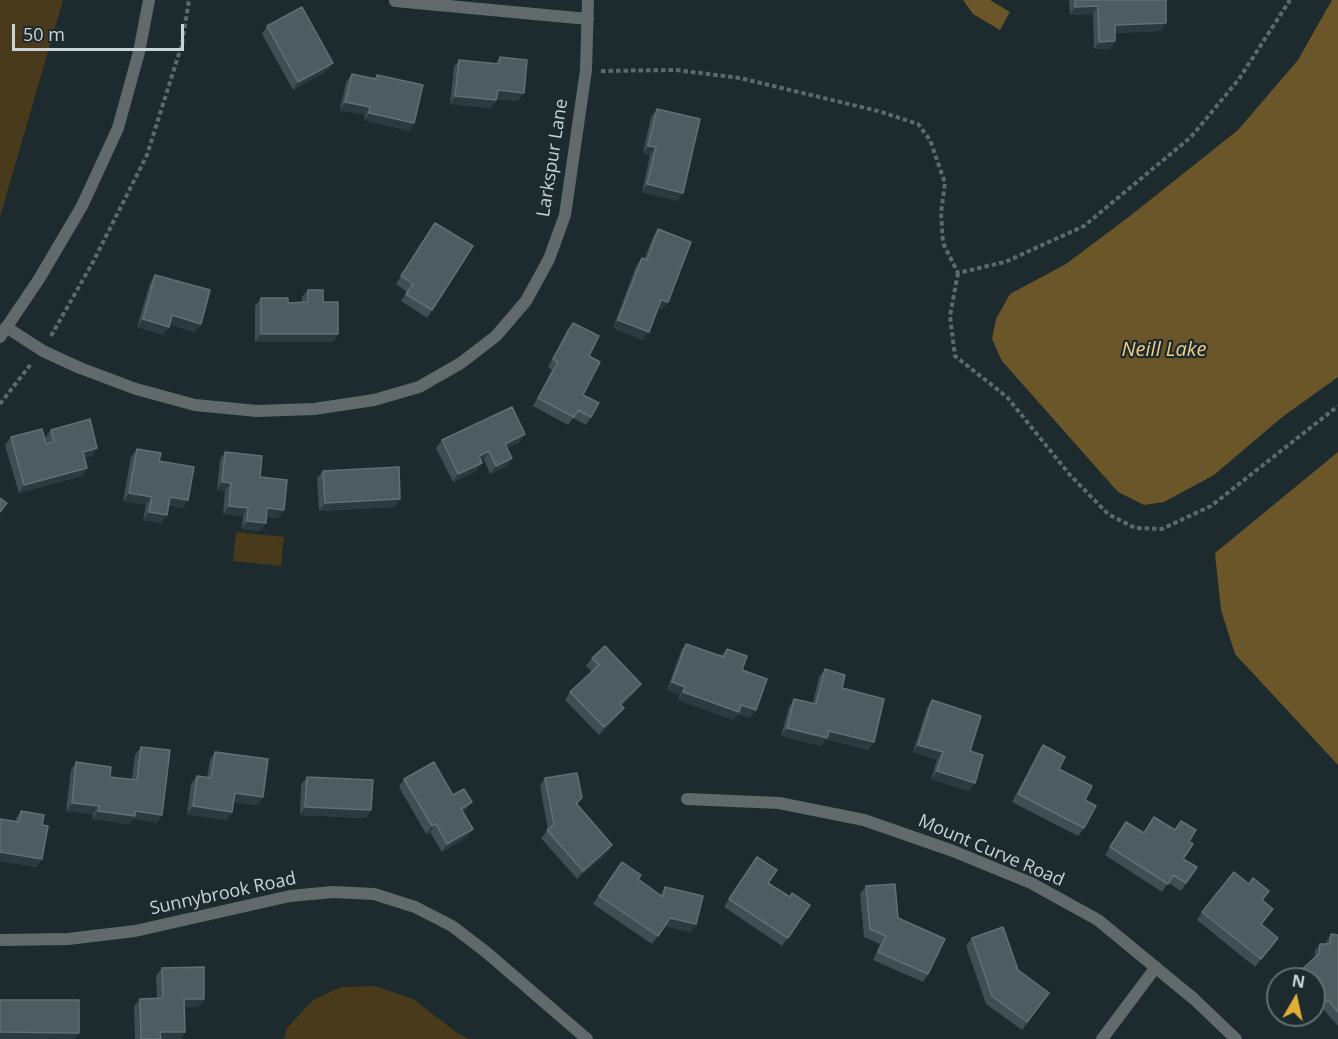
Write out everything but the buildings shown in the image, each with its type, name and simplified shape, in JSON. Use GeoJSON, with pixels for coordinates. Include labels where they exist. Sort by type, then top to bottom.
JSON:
{"type":"FeatureCollection","features":[{"type":"Feature","properties":{"kind":"street"},"geometry":{"type":"LineString","coordinates":[[3,332],[39,279],[82,206],[118,128],[139,52],[150,0]]}},
{"type":"Feature","properties":{"kind":"street","name":"Larkspur Lane"},"geometry":{"type":"LineString","coordinates":[[3,332],[80,368],[136,389],[195,405],[257,411],[314,409],[364,402],[419,387],[461,363],[496,336],[526,301],[549,259],[565,215],[586,70],[588,0]]}},
{"type":"Feature","properties":{"kind":"street"},"geometry":{"type":"LineString","coordinates":[[395,1],[588,19]]}},
{"type":"Feature","properties":{"kind":"street","name":"Mount Curve Road"},"geometry":{"type":"LineString","coordinates":[[687,799],[779,803],[864,820],[952,851],[1031,883],[1098,920],[1156,967],[1236,1039]]}},
{"type":"Feature","properties":{"kind":"street","name":"Sunnybrook Road"},"geometry":{"type":"LineString","coordinates":[[0,940],[68,939],[135,931],[290,896],[333,892],[375,894],[415,907],[452,926],[486,952],[587,1039]]}},
{"type":"Feature","properties":{"kind":"street"},"geometry":{"type":"LineString","coordinates":[[1102,1039],[1156,967]]}},
{"type":"Feature","properties":{"kind":"path"},"geometry":{"type":"LineString","coordinates":[[0,404],[43,351],[93,262],[147,155],[182,44],[189,0]]}},
{"type":"Feature","properties":{"kind":"path"},"geometry":{"type":"LineString","coordinates":[[958,273],[1005,262],[1084,226],[1191,137],[1239,79],[1290,0]]}},
{"type":"Feature","properties":{"kind":"path"},"geometry":{"type":"LineString","coordinates":[[586,70],[603,72],[676,70],[740,78],[878,111],[918,124],[930,140],[945,183],[941,213],[943,243],[958,273],[950,316],[955,356],[1007,397],[1070,475],[1108,514],[1135,528],[1162,529],[1211,506],[1338,406]]}},
{"type":"Feature","properties":{"kind":"shaded area"},"geometry":{"type":"Polygon","coordinates":[[[0,0],[63,0],[0,217],[0,0]]]}},
{"type":"Feature","properties":{"kind":"shaded area"},"geometry":{"type":"Polygon","coordinates":[[[236,532],[284,537],[281,566],[233,561],[236,532]]]}},
{"type":"Feature","properties":{"kind":"shaded area"},"geometry":{"type":"Polygon","coordinates":[[[375,986],[413,999],[456,1032],[469,1039],[284,1039],[287,1028],[313,1000],[341,987],[375,986]]]}},
{"type":"Feature","properties":{"kind":"water"},"geometry":{"type":"Polygon","coordinates":[[[963,0],[990,0],[1010,12],[1000,30],[973,14],[963,0]]]}},
{"type":"Feature","properties":{"kind":"water","name":"Neill Lake"},"geometry":{"type":"Polygon","coordinates":[[[1332,0],[1338,0],[1338,377],[1281,418],[1214,475],[1164,502],[1144,505],[1118,492],[1002,361],[992,339],[996,319],[1010,294],[1066,264],[1238,130],[1298,60],[1332,0]]]}},
{"type":"Feature","properties":{"kind":"water"},"geometry":{"type":"Polygon","coordinates":[[[1338,452],[1338,765],[1235,654],[1221,610],[1215,553],[1338,452]]]}}]}
